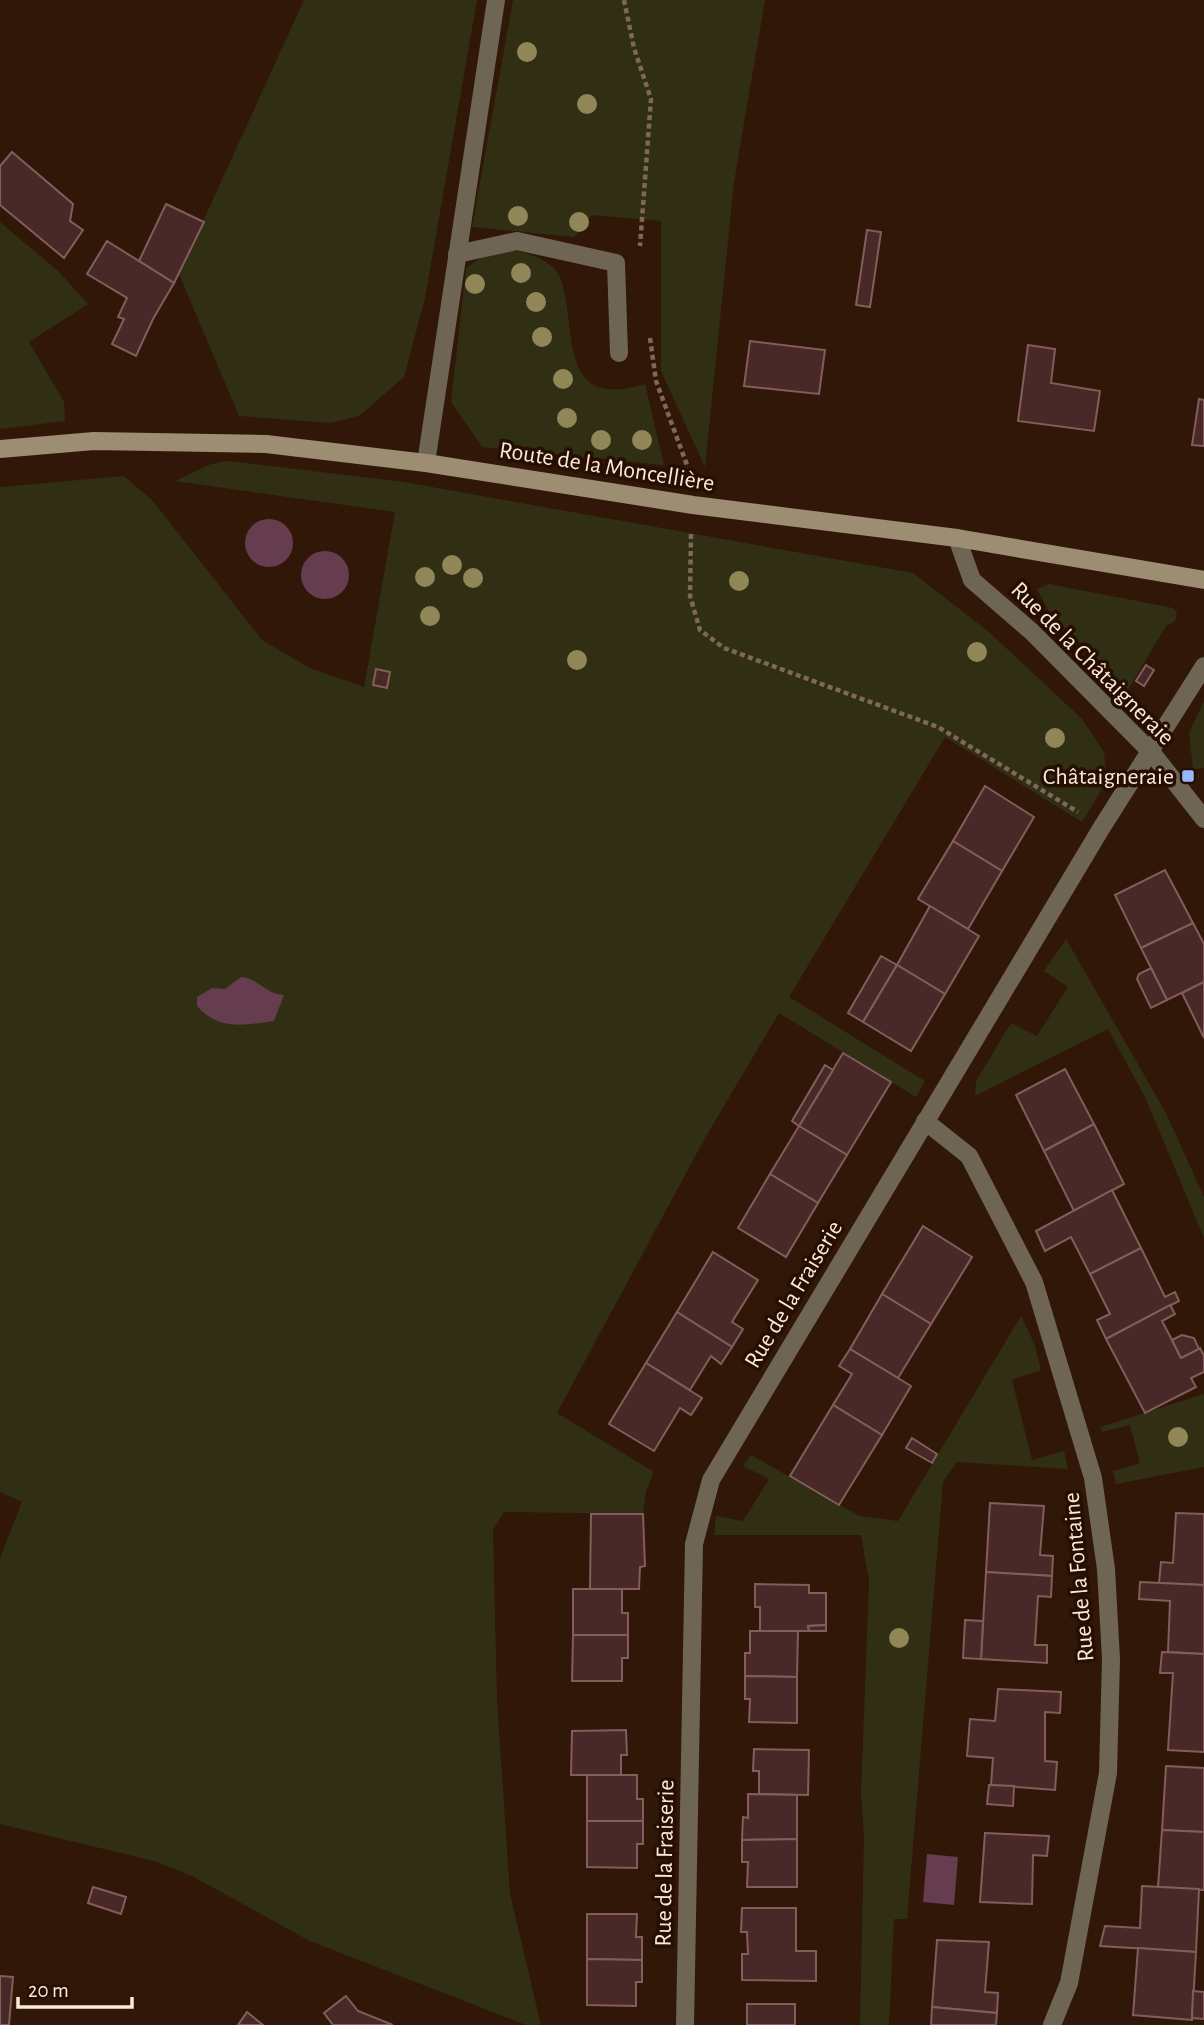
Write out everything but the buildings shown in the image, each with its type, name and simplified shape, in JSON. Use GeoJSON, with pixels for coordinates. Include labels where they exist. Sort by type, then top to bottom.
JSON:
{"type":"FeatureCollection","features":[{"type":"Feature","properties":{"kind":"street"},"geometry":{"type":"LineString","coordinates":[[426,463],[496,0]]}},
{"type":"Feature","properties":{"kind":"street"},"geometry":{"type":"LineString","coordinates":[[457,254],[517,241],[616,263],[619,353]]}},
{"type":"Feature","properties":{"kind":"street","name":"Route de la Moncellière"},"geometry":{"type":"LineString","coordinates":[[0,449],[94,441],[265,444],[426,463],[692,505],[957,538],[1204,580]]}},
{"type":"Feature","properties":{"kind":"street","name":"Rue de la Châtaigneraie"},"geometry":{"type":"LineString","coordinates":[[957,538],[972,580],[1032,632],[1152,752],[1204,819]]}},
{"type":"Feature","properties":{"kind":"street","name":"Rue de la Fraiserie"},"geometry":{"type":"LineString","coordinates":[[685,2025],[694,1544],[711,1480],[1102,827],[1204,666]]}},
{"type":"Feature","properties":{"kind":"street","name":"Rue de la Fontaine"},"geometry":{"type":"LineString","coordinates":[[925,1121],[968,1156],[1034,1282],[1093,1478],[1106,1569],[1111,1659],[1108,1773],[1069,1983],[1052,2025]]}},
{"type":"Feature","properties":{"kind":"shaded area"},"geometry":{"type":"Polygon","coordinates":[[[304,0],[477,0],[425,298],[404,377],[359,416],[331,423],[239,416],[179,274],[304,0]]]}},
{"type":"Feature","properties":{"kind":"shaded area"},"geometry":{"type":"Polygon","coordinates":[[[513,0],[765,0],[734,182],[705,467],[661,371],[661,221],[592,215],[574,237],[472,227],[513,0]]]}},
{"type":"Feature","properties":{"kind":"shaded area"},"geometry":{"type":"Polygon","coordinates":[[[0,222],[59,272],[88,304],[29,342],[64,402],[65,421],[0,429],[0,222]]]}},
{"type":"Feature","properties":{"kind":"shaded area"},"geometry":{"type":"Polygon","coordinates":[[[518,251],[544,261],[558,274],[566,300],[576,361],[584,376],[597,386],[617,389],[645,384],[664,465],[482,447],[451,402],[466,269],[484,257],[518,251]]]}},
{"type":"Feature","properties":{"kind":"shaded area"},"geometry":{"type":"Polygon","coordinates":[[[229,461],[404,482],[913,573],[989,632],[1082,719],[1104,752],[1107,780],[1082,822],[945,737],[789,997],[925,1081],[916,1097],[779,1013],[705,1138],[557,1413],[654,1472],[646,1491],[643,1514],[504,1512],[493,1530],[497,1701],[510,1894],[541,2025],[526,2025],[310,1941],[192,1876],[154,1861],[0,1824],[0,1558],[22,1502],[0,1492],[0,487],[124,476],[152,500],[262,640],[310,668],[364,687],[395,512],[175,481],[211,464],[229,461]]]}},
{"type":"Feature","properties":{"kind":"shaded area"},"geometry":{"type":"Polygon","coordinates":[[[269,519],[286,526],[293,543],[286,560],[269,567],[252,560],[245,543],[252,526],[269,519]]]}},
{"type":"Feature","properties":{"kind":"shaded area"},"geometry":{"type":"Polygon","coordinates":[[[325,551],[342,558],[349,575],[342,592],[325,599],[308,592],[301,575],[308,558],[325,551]]]}},
{"type":"Feature","properties":{"kind":"shaded area"},"geometry":{"type":"Polygon","coordinates":[[[1049,584],[1173,608],[1177,613],[1175,621],[1166,626],[1128,690],[1049,612],[1037,589],[1049,584]]]}},
{"type":"Feature","properties":{"kind":"shaded area"},"geometry":{"type":"Polygon","coordinates":[[[1204,701],[1204,768],[1193,769],[1189,733],[1204,701]]]}},
{"type":"Feature","properties":{"kind":"shaded area"},"geometry":{"type":"Polygon","coordinates":[[[1066,939],[1166,1113],[1204,1197],[1204,1238],[1145,1097],[1108,1029],[975,1096],[976,1081],[1011,1023],[1037,1036],[1068,987],[1044,971],[1066,939]]]}},
{"type":"Feature","properties":{"kind":"shaded area"},"geometry":{"type":"Polygon","coordinates":[[[241,977],[284,995],[274,1021],[243,1025],[223,1023],[205,1014],[197,1006],[197,997],[212,988],[225,989],[241,977]]]}},
{"type":"Feature","properties":{"kind":"shaded area"},"geometry":{"type":"Polygon","coordinates":[[[1021,1316],[1034,1343],[1041,1370],[1012,1380],[1032,1460],[1064,1451],[1068,1469],[957,1462],[943,1482],[907,1919],[894,1919],[889,2025],[860,2025],[864,1838],[861,1794],[869,1581],[861,1535],[714,1535],[716,1516],[743,1521],[769,1479],[743,1466],[751,1455],[860,1516],[898,1521],[1021,1316]]]}},
{"type":"Feature","properties":{"kind":"shaded area"},"geometry":{"type":"Polygon","coordinates":[[[1204,1394],[1204,1467],[1116,1484],[1113,1471],[1140,1463],[1130,1425],[1102,1432],[1100,1427],[1204,1394]]]}},
{"type":"Feature","properties":{"kind":"shaded area"},"geometry":{"type":"Polygon","coordinates":[[[927,1854],[958,1857],[954,1905],[923,1902],[927,1854]]]}},
{"type":"Feature","properties":{"kind":"place","name":"Châtaigneraie"},"geometry":{"type":"Point","coordinates":[1188,776]}}]}
